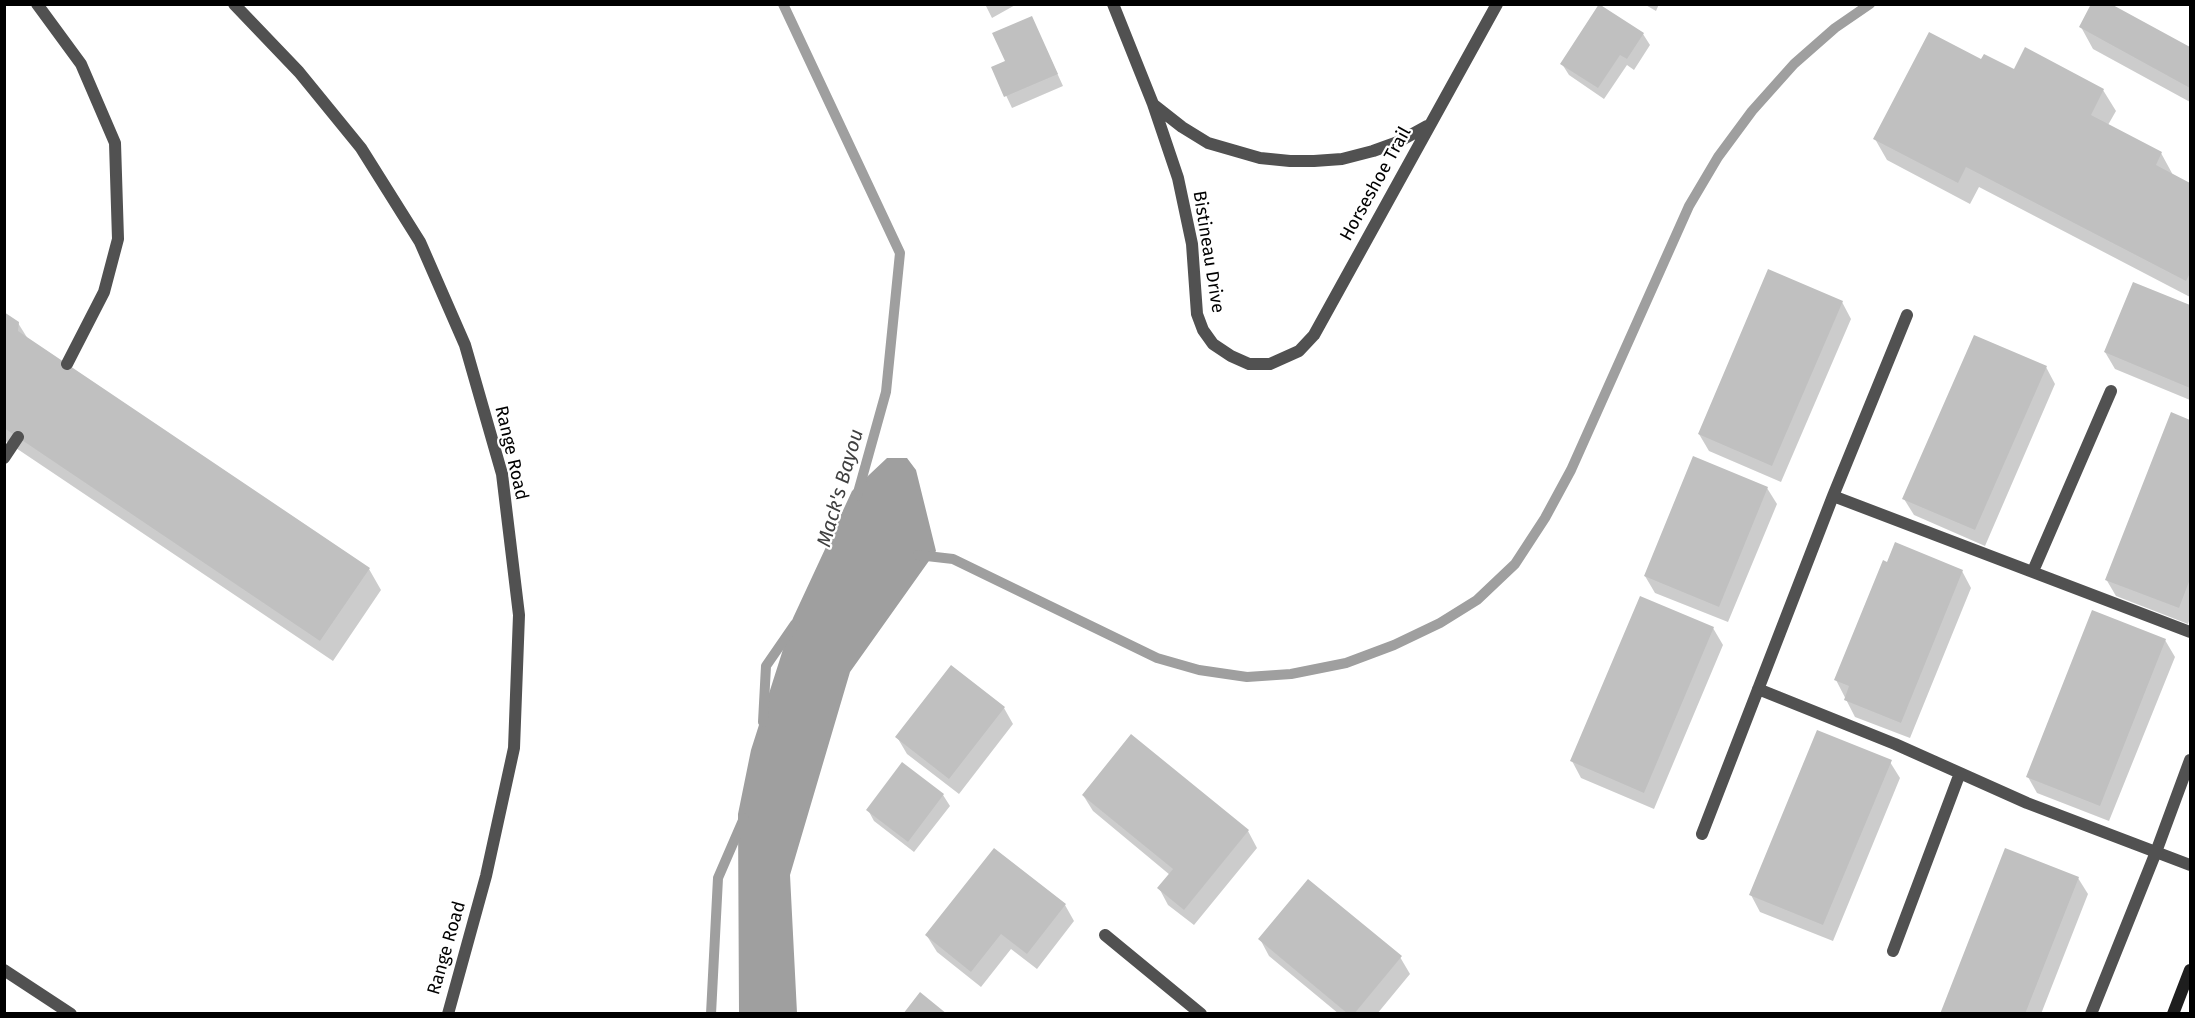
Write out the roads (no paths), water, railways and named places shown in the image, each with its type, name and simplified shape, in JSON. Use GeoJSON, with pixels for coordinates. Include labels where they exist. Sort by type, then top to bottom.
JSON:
{"type":"FeatureCollection","features":[{"type":"Feature","properties":{"kind":"main road"},"geometry":{"type":"LineString","coordinates":[[2173,1014],[2190,969]]}},
{"type":"Feature","properties":{"kind":"street"},"geometry":{"type":"LineString","coordinates":[[37,4],[81,64],[115,143],[118,239],[104,292],[67,364]]}},
{"type":"Feature","properties":{"kind":"street","name":"Range Road"},"geometry":{"type":"LineString","coordinates":[[234,4],[299,72],[361,148],[420,242],[465,345],[502,474],[519,615],[514,748],[486,876],[448,1014]]}},
{"type":"Feature","properties":{"kind":"street","name":"Bistineau Drive"},"geometry":{"type":"LineString","coordinates":[[1113,4],[1171,155],[1192,244],[1197,314],[1203,330],[1213,345],[1231,357],[1249,364],[1270,364]]}},
{"type":"Feature","properties":{"kind":"street","name":"Horseshoe Trail"},"geometry":{"type":"LineString","coordinates":[[1270,364],[1299,351],[1314,335],[1497,4]]}},
{"type":"Feature","properties":{"kind":"street","name":"Bistineau Drive"},"geometry":{"type":"LineString","coordinates":[[1153,104],[1182,127],[1208,143],[1260,158],[1290,161],[1342,159],[1398,142],[1428,126]]}},
{"type":"Feature","properties":{"kind":"street"},"geometry":{"type":"LineString","coordinates":[[1702,834],[1833,496],[1907,315]]}},
{"type":"Feature","properties":{"kind":"street"},"geometry":{"type":"LineString","coordinates":[[2033,571],[2111,392]]}},
{"type":"Feature","properties":{"kind":"street"},"geometry":{"type":"LineString","coordinates":[[4,458],[18,437]]}},
{"type":"Feature","properties":{"kind":"street"},"geometry":{"type":"LineString","coordinates":[[1833,496],[2190,632]]}},
{"type":"Feature","properties":{"kind":"street"},"geometry":{"type":"LineString","coordinates":[[1758,689],[2027,803],[2190,865]]}},
{"type":"Feature","properties":{"kind":"street"},"geometry":{"type":"LineString","coordinates":[[2091,1014],[2190,760]]}},
{"type":"Feature","properties":{"kind":"street"},"geometry":{"type":"LineString","coordinates":[[1893,951],[1960,773]]}},
{"type":"Feature","properties":{"kind":"street"},"geometry":{"type":"LineString","coordinates":[[1105,935],[1201,1014]]}},
{"type":"Feature","properties":{"kind":"street"},"geometry":{"type":"LineString","coordinates":[[4,970],[71,1014]]}},
{"type":"Feature","properties":{"kind":"waterway","name":"Mack's Bayou"},"geometry":{"type":"LineString","coordinates":[[783,4],[900,253],[886,392],[857,496]]}},
{"type":"Feature","properties":{"kind":"waterway"},"geometry":{"type":"LineString","coordinates":[[918,555],[953,559],[1157,658],[1199,670],[1247,677],[1291,674],[1346,663],[1394,645],[1440,623],[1477,600],[1515,564],[1545,518],[1571,470],[1689,206],[1718,157],[1752,111],[1794,64],[1835,28],[1870,4]]}},
{"type":"Feature","properties":{"kind":"waterway","name":"Mack's Bayou"},"geometry":{"type":"LineString","coordinates":[[763,722],[766,666],[795,624]]}},
{"type":"Feature","properties":{"kind":"waterway","name":"Mack's Bayou"},"geometry":{"type":"LineString","coordinates":[[711,1014],[718,878],[744,818]]}}]}
